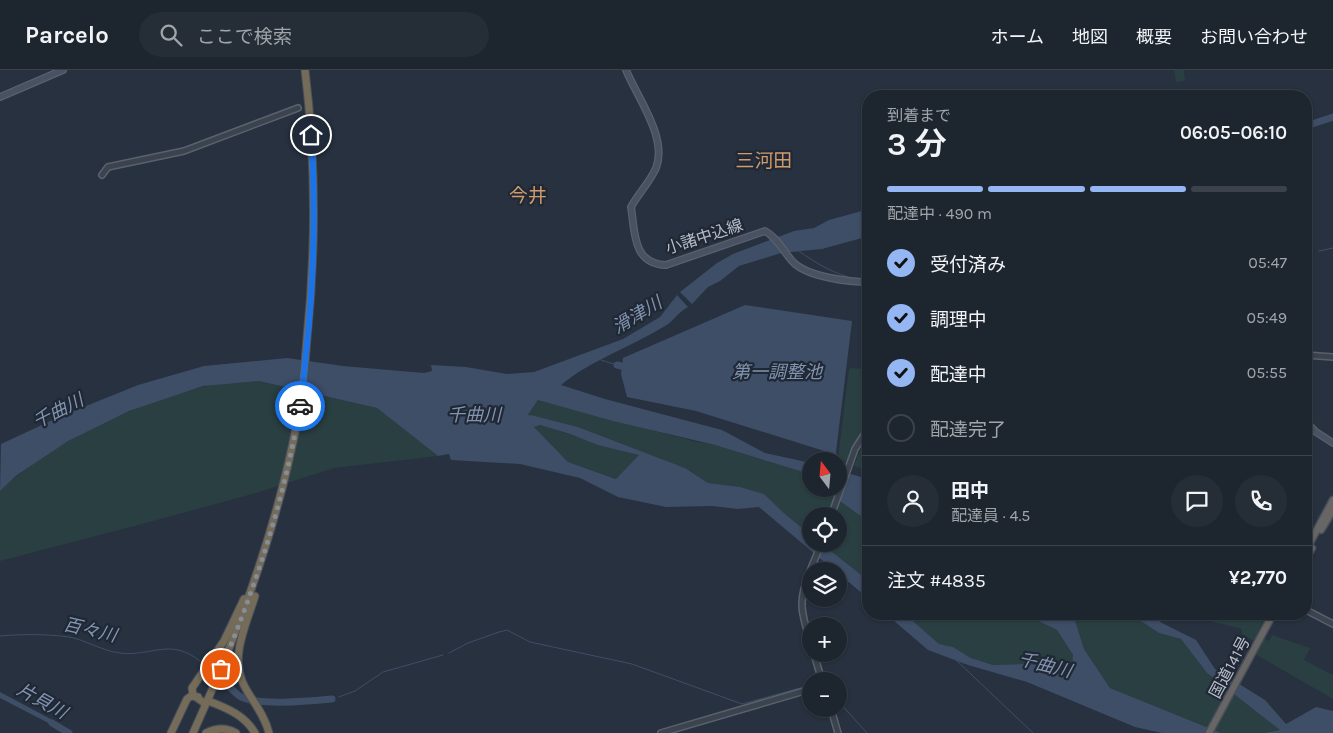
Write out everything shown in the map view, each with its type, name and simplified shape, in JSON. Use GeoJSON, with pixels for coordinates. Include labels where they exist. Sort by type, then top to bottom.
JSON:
{"type":"FeatureCollection","features":[{"type":"Feature","properties":{"kind":"highway"},"geometry":{"type":"LineString","coordinates":[[193,733],[242,619],[264,555],[298,418],[304,381],[312,284],[314,214],[311,135],[305,70]]}},
{"type":"Feature","properties":{"kind":"highway"},"geometry":{"type":"LineString","coordinates":[[1312,539],[1333,500]]}},
{"type":"Feature","properties":{"kind":"highway"},"geometry":{"type":"LineString","coordinates":[[1312,547],[1333,510]]}},
{"type":"Feature","properties":{"kind":"highway"},"geometry":{"type":"LineString","coordinates":[[264,555],[256,592],[238,653],[240,674],[248,693],[265,720],[269,733]]}},
{"type":"Feature","properties":{"kind":"highway"},"geometry":{"type":"LineString","coordinates":[[194,696],[192,688],[229,632],[264,555]]}},
{"type":"Feature","properties":{"kind":"highway","name":"国道141号"},"geometry":{"type":"LineString","coordinates":[[1209,733],[1270,620]]}},
{"type":"Feature","properties":{"kind":"highway"},"geometry":{"type":"LineString","coordinates":[[171,733],[185,701],[189,696],[194,696],[234,716],[253,733]]}},
{"type":"Feature","properties":{"kind":"highway"},"geometry":{"type":"LineString","coordinates":[[206,733],[223,728],[236,733]]}},
{"type":"Feature","properties":{"kind":"main road"},"geometry":{"type":"LineString","coordinates":[[0,97],[63,70]]}},
{"type":"Feature","properties":{"kind":"main road","name":"小諸中込線"},"geometry":{"type":"LineString","coordinates":[[626,70],[654,131],[658,146],[655,170],[631,207],[636,243],[642,254],[653,262],[666,264],[762,232],[768,233],[795,264],[808,270],[847,281],[862,282]]}},
{"type":"Feature","properties":{"kind":"main road"},"geometry":{"type":"LineString","coordinates":[[1312,428],[1333,442]]}},
{"type":"Feature","properties":{"kind":"street"},"geometry":{"type":"LineString","coordinates":[[102,175],[108,168],[184,151],[298,108]]}},
{"type":"Feature","properties":{"kind":"street"},"geometry":{"type":"LineString","coordinates":[[1312,355],[1333,357]]}},
{"type":"Feature","properties":{"kind":"street"},"geometry":{"type":"LineString","coordinates":[[834,507],[848,468],[862,438]]}},
{"type":"Feature","properties":{"kind":"street"},"geometry":{"type":"LineString","coordinates":[[804,617],[802,607],[804,591],[818,552]]}},
{"type":"Feature","properties":{"kind":"street"},"geometry":{"type":"LineString","coordinates":[[1312,613],[1333,624]]}},
{"type":"Feature","properties":{"kind":"street"},"geometry":{"type":"LineString","coordinates":[[661,733],[802,692]]}},
{"type":"Feature","properties":{"kind":"street"},"geometry":{"type":"LineString","coordinates":[[833,717],[838,733]]}},
{"type":"Feature","properties":{"kind":"green space"},"geometry":{"type":"Polygon","coordinates":[[[1174,70],[1184,70],[1185,81],[1176,82],[1174,70]]]}},
{"type":"Feature","properties":{"kind":"green space"},"geometry":{"type":"Polygon","coordinates":[[[849,368],[862,369],[862,432],[857,439],[848,462],[848,452],[839,452],[849,368]]]}},
{"type":"Feature","properties":{"kind":"green space"},"geometry":{"type":"Polygon","coordinates":[[[259,381],[377,408],[438,456],[334,468],[256,493],[0,561],[0,491],[44,456],[94,427],[148,404],[209,385],[259,381]]]}},
{"type":"Feature","properties":{"kind":"green space"},"geometry":{"type":"Polygon","coordinates":[[[538,400],[693,441],[715,445],[800,471],[802,473],[802,498],[836,498],[862,517],[862,575],[832,552],[847,552],[847,507],[802,507],[802,528],[764,494],[740,487],[708,483],[685,468],[578,427],[535,416],[528,416],[538,400]]]}},
{"type":"Feature","properties":{"kind":"green space"},"geometry":{"type":"Polygon","coordinates":[[[540,425],[639,455],[617,479],[568,462],[534,427],[540,425]]]}},
{"type":"Feature","properties":{"kind":"green space"},"geometry":{"type":"Polygon","coordinates":[[[862,446],[862,469],[854,466],[862,446]]]}},
{"type":"Feature","properties":{"kind":"green space"},"geometry":{"type":"Polygon","coordinates":[[[912,620],[1036,620],[1057,630],[1073,655],[1073,667],[1026,664],[993,665],[971,658],[953,647],[939,644],[912,620]]]}},
{"type":"Feature","properties":{"kind":"green space"},"geometry":{"type":"Polygon","coordinates":[[[1075,620],[1139,620],[1159,633],[1181,639],[1207,673],[1281,730],[1265,733],[1221,733],[1110,688],[1084,649],[1075,620]]]}},
{"type":"Feature","properties":{"kind":"green space"},"geometry":{"type":"Polygon","coordinates":[[[1205,620],[1264,620],[1257,635],[1269,641],[1272,635],[1310,648],[1304,660],[1333,675],[1333,699],[1255,654],[1260,644],[1242,635],[1242,629],[1205,620]]]}},
{"type":"Feature","properties":{"kind":"water"},"geometry":{"type":"Polygon","coordinates":[[[862,211],[862,238],[822,249],[781,253],[739,266],[720,281],[708,287],[692,304],[680,292],[717,263],[733,254],[794,231],[814,228],[829,220],[862,211]]]}},
{"type":"Feature","properties":{"kind":"water","name":"千曲川"},"geometry":{"type":"Polygon","coordinates":[[[677,295],[688,307],[681,311],[671,322],[652,334],[585,368],[561,385],[605,399],[722,430],[765,453],[802,461],[802,473],[715,445],[613,421],[538,400],[528,415],[578,427],[685,468],[708,483],[740,487],[764,494],[802,528],[802,543],[759,507],[738,509],[712,506],[666,507],[618,497],[580,478],[520,464],[451,460],[449,454],[438,456],[377,408],[259,381],[203,386],[129,411],[68,441],[17,475],[0,491],[1,444],[59,417],[138,385],[204,366],[287,358],[343,366],[424,373],[432,371],[431,365],[466,367],[507,374],[534,372],[623,339],[660,317],[677,295]],[[540,425],[534,427],[568,462],[616,479],[639,455],[598,445],[540,425]]]}},
{"type":"Feature","properties":{"kind":"water","name":"第一調整池"},"geometry":{"type":"Polygon","coordinates":[[[745,305],[852,321],[836,452],[827,452],[696,411],[627,397],[621,374],[623,358],[745,305]]]}},
{"type":"Feature","properties":{"kind":"water"},"geometry":{"type":"Polygon","coordinates":[[[848,473],[862,477],[862,517],[836,498],[848,498],[848,473]]]}},
{"type":"Feature","properties":{"kind":"water","name":"千曲川"},"geometry":{"type":"Polygon","coordinates":[[[812,552],[832,552],[845,562],[824,562],[812,552]]]}},
{"type":"Feature","properties":{"kind":"water","name":"千曲川"},"geometry":{"type":"Polygon","coordinates":[[[847,564],[862,575],[862,593],[847,581],[847,564]]]}},
{"type":"Feature","properties":{"kind":"water","name":"千曲川"},"geometry":{"type":"Polygon","coordinates":[[[893,620],[912,620],[939,644],[953,647],[971,658],[993,665],[1026,664],[1072,667],[1073,655],[1057,630],[1036,620],[1075,620],[1084,649],[1110,688],[1221,733],[1162,733],[1135,727],[1027,682],[968,665],[928,650],[893,620]]]}},
{"type":"Feature","properties":{"kind":"water"},"geometry":{"type":"Polygon","coordinates":[[[1139,620],[1158,620],[1196,640],[1215,669],[1265,700],[1286,724],[1316,707],[1333,711],[1333,733],[1265,733],[1280,730],[1207,673],[1181,639],[1159,633],[1139,620]]]}},
{"type":"Feature","properties":{"kind":"water"},"geometry":{"type":"Polygon","coordinates":[[[0,692],[60,724],[58,728],[0,698],[0,692]]]}},
{"type":"Feature","properties":{"kind":"waterway","name":"滑津川"},"geometry":{"type":"LineString","coordinates":[[1312,124],[1333,117]]}},
{"type":"Feature","properties":{"kind":"waterway"},"geometry":{"type":"LineString","coordinates":[[1319,251],[1333,248]]}},
{"type":"Feature","properties":{"kind":"waterway"},"geometry":{"type":"LineString","coordinates":[[799,251],[826,268],[856,279]]}},
{"type":"Feature","properties":{"kind":"waterway"},"geometry":{"type":"LineString","coordinates":[[601,360],[617,365]]}},
{"type":"Feature","properties":{"kind":"waterway","name":"第一調整池"},"geometry":{"type":"LineString","coordinates":[[617,365],[630,368]]}},
{"type":"Feature","properties":{"kind":"waterway"},"geometry":{"type":"LineString","coordinates":[[449,653],[468,643],[507,630],[530,642],[632,664],[742,704],[802,687]]}},
{"type":"Feature","properties":{"kind":"waterway","name":"百々川"},"geometry":{"type":"LineString","coordinates":[[0,636],[52,635],[69,637],[107,650],[131,654],[170,649],[179,650],[200,661]]}},
{"type":"Feature","properties":{"kind":"waterway"},"geometry":{"type":"LineString","coordinates":[[339,697],[355,691],[383,672],[443,655]]}},
{"type":"Feature","properties":{"kind":"waterway"},"geometry":{"type":"LineString","coordinates":[[955,659],[1033,733]]}},
{"type":"Feature","properties":{"kind":"waterway","name":"百々川"},"geometry":{"type":"LineString","coordinates":[[226,684],[241,697],[250,700],[286,702],[332,699]]}},
{"type":"Feature","properties":{"kind":"waterway"},"geometry":{"type":"LineString","coordinates":[[847,711],[867,733]]}},
{"type":"Feature","properties":{"kind":"waterway","name":"片貝川"},"geometry":{"type":"LineString","coordinates":[[52,723],[69,733]]}},
{"type":"Feature","properties":{"kind":"way so far"},"geometry":{"type":"LineString","coordinates":[[221,669],[264,555],[280,498],[300,406]]}},
{"type":"Feature","properties":{"kind":"district","name":"三河田"},"geometry":{"type":"Point","coordinates":[764,160]}},
{"type":"Feature","properties":{"kind":"district","name":"今井"},"geometry":{"type":"Point","coordinates":[528,195]}},
{"type":"Feature","properties":{"kind":"route"},"geometry":{"type":"LineString","coordinates":[[300,406],[304,381],[314,252],[311,135]]}}]}
